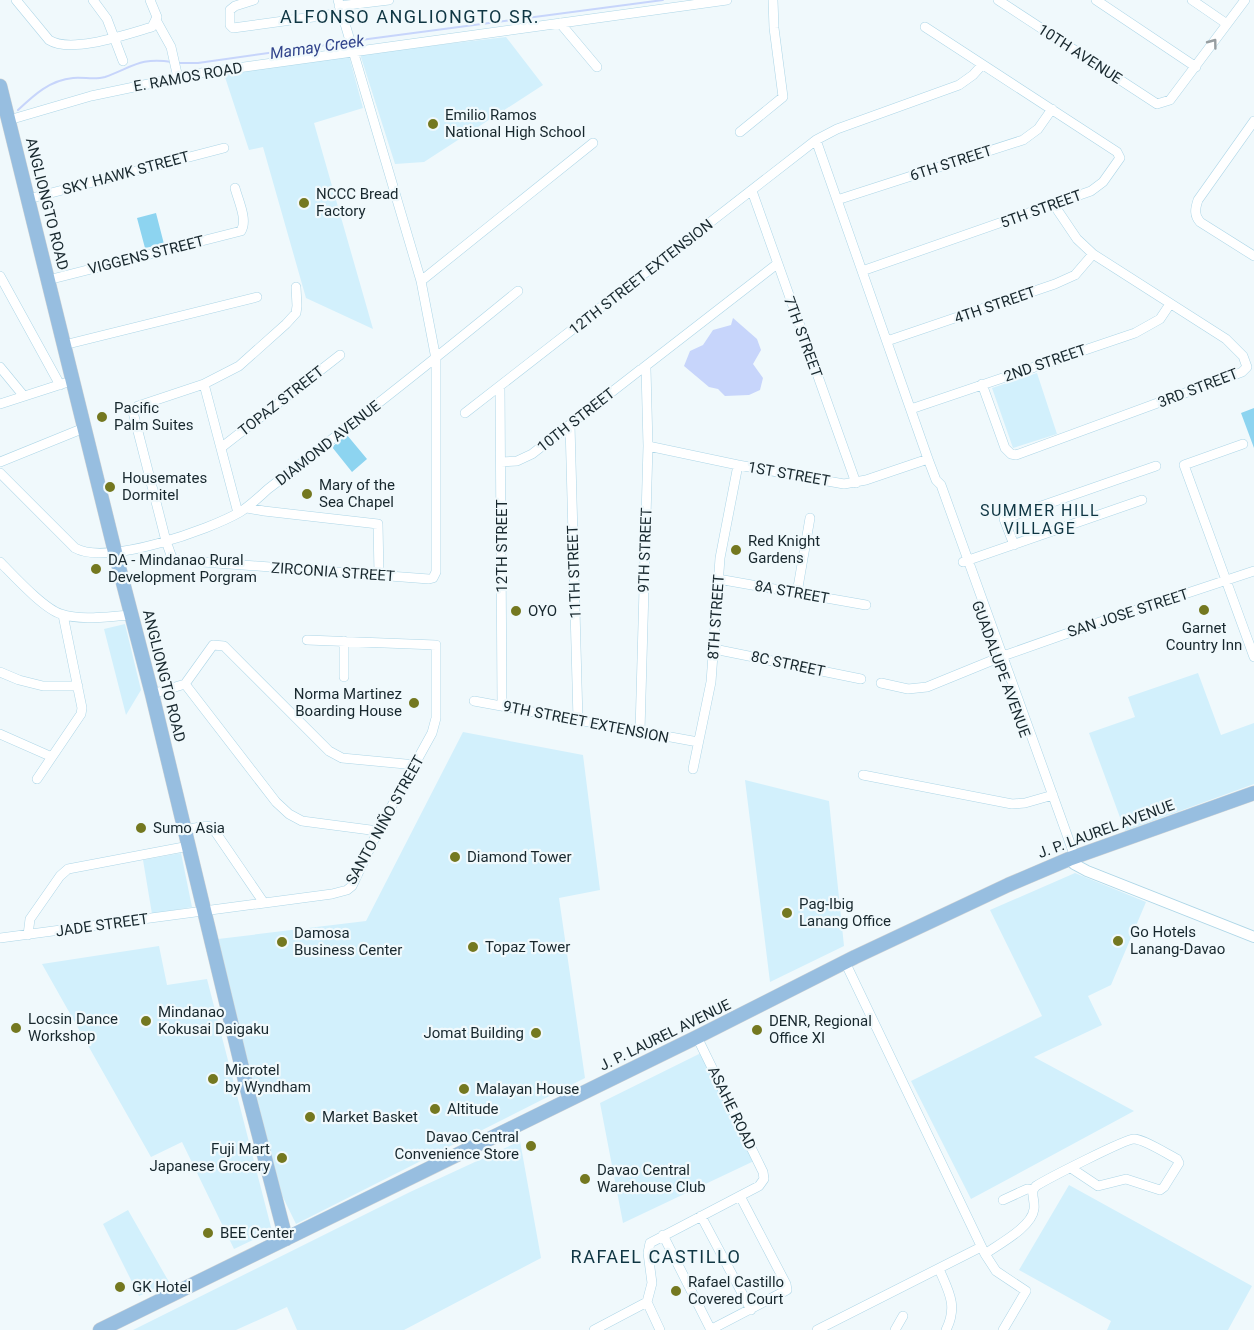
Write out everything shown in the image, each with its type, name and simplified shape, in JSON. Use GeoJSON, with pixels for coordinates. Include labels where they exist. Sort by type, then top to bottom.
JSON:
{"type":"FeatureCollection","features":[{"type":"Feature","properties":{"kind":"main road","name":"ANGLIONGTO ROAD"},"geometry":{"type":"LineString","coordinates":[[0,88],[64,345],[67,383],[84,428],[132,615],[286,1239]]}},
{"type":"Feature","properties":{"kind":"main road","name":"J. P. LAUREL AVENUE"},"geometry":{"type":"LineString","coordinates":[[100,1330],[697,1037],[844,962],[1074,861],[1254,794]]}},
{"type":"Feature","properties":{"kind":"street"},"geometry":{"type":"LineString","coordinates":[[16,0],[48,40],[54,43],[72,44],[114,38],[152,27],[156,19]]}},
{"type":"Feature","properties":{"kind":"street"},"geometry":{"type":"LineString","coordinates":[[93,0],[107,19],[123,62]]}},
{"type":"Feature","properties":{"kind":"street"},"geometry":{"type":"LineString","coordinates":[[150,0],[156,19],[171,47],[178,78]]}},
{"type":"Feature","properties":{"kind":"street"},"geometry":{"type":"LineString","coordinates":[[254,0],[230,10],[233,28],[340,6],[389,0]]}},
{"type":"Feature","properties":{"kind":"street","name":"E. RAMOS ROAD"},"geometry":{"type":"LineString","coordinates":[[9,120],[68,102],[351,44],[560,23],[727,0]]}},
{"type":"Feature","properties":{"kind":"street"},"geometry":{"type":"LineString","coordinates":[[740,132],[783,97],[773,0]]}},
{"type":"Feature","properties":{"kind":"street","name":"10TH AVENUE"},"geometry":{"type":"LineString","coordinates":[[998,0],[1154,102],[1163,103],[1170,100],[1196,67]]}},
{"type":"Feature","properties":{"kind":"street"},"geometry":{"type":"LineString","coordinates":[[1096,0],[1196,67],[1245,0]]}},
{"type":"Feature","properties":{"kind":"street"},"geometry":{"type":"LineString","coordinates":[[1192,0],[1227,24]]}},
{"type":"Feature","properties":{"kind":"street"},"geometry":{"type":"LineString","coordinates":[[340,6],[421,281],[436,359]]}},
{"type":"Feature","properties":{"kind":"street"},"geometry":{"type":"LineString","coordinates":[[560,23],[597,68]]}},
{"type":"Feature","properties":{"kind":"street","name":"5TH STREET"},"geometry":{"type":"LineString","coordinates":[[862,271],[1054,205],[1097,187],[1120,158],[1117,152],[925,27]]}},
{"type":"Feature","properties":{"kind":"street"},"geometry":{"type":"LineString","coordinates":[[816,140],[837,129],[959,85],[982,65]]}},
{"type":"Feature","properties":{"kind":"street","name":"6TH STREET"},"geometry":{"type":"LineString","coordinates":[[837,200],[1023,140],[1038,129],[1052,109]]}},
{"type":"Feature","properties":{"kind":"street"},"geometry":{"type":"LineString","coordinates":[[1254,121],[1250,135],[1198,200],[1195,214],[1200,222],[1254,256]]}},
{"type":"Feature","properties":{"kind":"street","name":"12TH STREET EXTENSION"},"geometry":{"type":"LineString","coordinates":[[465,413],[816,140]]}},
{"type":"Feature","properties":{"kind":"street","name":"GUADALUPE AVENUE"},"geometry":{"type":"LineString","coordinates":[[816,140],[936,480],[935,487],[947,510],[1074,861]]}},
{"type":"Feature","properties":{"kind":"street"},"geometry":{"type":"LineString","coordinates":[[421,281],[593,143]]}},
{"type":"Feature","properties":{"kind":"street","name":"SKY HAWK STREET"},"geometry":{"type":"LineString","coordinates":[[28,199],[224,148]]}},
{"type":"Feature","properties":{"kind":"street","name":"VIGGENS STREET"},"geometry":{"type":"LineString","coordinates":[[48,280],[237,233],[242,230],[243,218],[235,188]]}},
{"type":"Feature","properties":{"kind":"street","name":"7TH STREET"},"geometry":{"type":"LineString","coordinates":[[752,190],[856,483]]}},
{"type":"Feature","properties":{"kind":"street","name":"3RD STREET"},"geometry":{"type":"LineString","coordinates":[[982,384],[1005,448],[1011,454],[1016,455],[1245,370],[1247,364],[1243,356],[1226,339],[1093,254],[1077,239],[1054,205]]}},
{"type":"Feature","properties":{"kind":"street","name":"4TH STREET"},"geometry":{"type":"LineString","coordinates":[[887,341],[1055,284],[1076,275],[1093,254]]}},
{"type":"Feature","properties":{"kind":"street","name":"10TH STREET"},"geometry":{"type":"LineString","coordinates":[[501,462],[526,458],[777,264]]}},
{"type":"Feature","properties":{"kind":"street"},"geometry":{"type":"LineString","coordinates":[[0,276],[67,383],[0,404]]}},
{"type":"Feature","properties":{"kind":"street"},"geometry":{"type":"LineString","coordinates":[[166,541],[133,412],[138,406],[204,384],[239,366],[296,313],[296,287]]}},
{"type":"Feature","properties":{"kind":"street","name":"DIAMOND AVENUE"},"geometry":{"type":"LineString","coordinates":[[0,474],[75,548],[89,554],[115,552],[199,531],[247,508],[436,359],[518,291]]}},
{"type":"Feature","properties":{"kind":"street"},"geometry":{"type":"LineString","coordinates":[[64,345],[257,297]]}},
{"type":"Feature","properties":{"kind":"street","name":"2ND STREET"},"geometry":{"type":"LineString","coordinates":[[911,409],[1145,328],[1160,319],[1170,303]]}},
{"type":"Feature","properties":{"kind":"street","name":"TOPAZ STREET"},"geometry":{"type":"LineString","coordinates":[[222,447],[340,355]]}},
{"type":"Feature","properties":{"kind":"street","name":"ZIRCONIA STREET"},"geometry":{"type":"LineString","coordinates":[[166,541],[172,558],[176,560],[433,578],[436,572],[436,359]]}},
{"type":"Feature","properties":{"kind":"street"},"geometry":{"type":"LineString","coordinates":[[0,367],[23,395]]}},
{"type":"Feature","properties":{"kind":"street","name":"9TH STREET"},"geometry":{"type":"LineString","coordinates":[[640,731],[648,446],[645,368]]}},
{"type":"Feature","properties":{"kind":"street"},"geometry":{"type":"LineString","coordinates":[[204,384],[238,513]]}},
{"type":"Feature","properties":{"kind":"street","name":"12TH STREET"},"geometry":{"type":"LineString","coordinates":[[500,386],[502,706]]}},
{"type":"Feature","properties":{"kind":"street","name":"11TH STREET"},"geometry":{"type":"LineString","coordinates":[[570,425],[578,720]]}},
{"type":"Feature","properties":{"kind":"street"},"geometry":{"type":"LineString","coordinates":[[0,462],[84,428]]}},
{"type":"Feature","properties":{"kind":"street"},"geometry":{"type":"LineString","coordinates":[[1243,444],[1184,465],[1254,657]]}},
{"type":"Feature","properties":{"kind":"street","name":"1ST STREET"},"geometry":{"type":"LineString","coordinates":[[648,446],[833,483],[856,483],[928,459]]}},
{"type":"Feature","properties":{"kind":"street","name":"8TH STREET"},"geometry":{"type":"LineString","coordinates":[[693,769],[711,682],[718,579],[738,465]]}},
{"type":"Feature","properties":{"kind":"street"},"geometry":{"type":"LineString","coordinates":[[1014,545],[1004,519],[1156,466]]}},
{"type":"Feature","properties":{"kind":"street"},"geometry":{"type":"LineString","coordinates":[[965,562],[1142,500]]}},
{"type":"Feature","properties":{"kind":"street"},"geometry":{"type":"LineString","coordinates":[[247,508],[264,512],[378,524],[379,575]]}},
{"type":"Feature","properties":{"kind":"street"},"geometry":{"type":"LineString","coordinates":[[797,593],[810,518]]}},
{"type":"Feature","properties":{"kind":"street"},"geometry":{"type":"LineString","coordinates":[[0,562],[44,603],[63,615],[132,615]]}},
{"type":"Feature","properties":{"kind":"street","name":"SAN JOSE STREET"},"geometry":{"type":"LineString","coordinates":[[881,683],[908,689],[921,689],[1000,657],[1254,571]]}},
{"type":"Feature","properties":{"kind":"street","name":"8A STREET"},"geometry":{"type":"LineString","coordinates":[[718,579],[866,605]]}},
{"type":"Feature","properties":{"kind":"street"},"geometry":{"type":"LineString","coordinates":[[37,779],[81,714],[82,708],[63,615]]}},
{"type":"Feature","properties":{"kind":"street"},"geometry":{"type":"LineString","coordinates":[[308,640],[344,641],[344,677]]}},
{"type":"Feature","properties":{"kind":"street","name":"SANTO NIÑO STREET"},"geometry":{"type":"LineString","coordinates":[[204,911],[332,894],[352,886],[378,831],[416,765],[435,726],[436,645],[344,641]]}},
{"type":"Feature","properties":{"kind":"street"},"geometry":{"type":"LineString","coordinates":[[152,694],[185,684],[213,645],[219,644],[224,646],[329,751],[342,758],[416,765]]}},
{"type":"Feature","properties":{"kind":"street","name":"8C STREET"},"geometry":{"type":"LineString","coordinates":[[714,649],[861,679]]}},
{"type":"Feature","properties":{"kind":"street"},"geometry":{"type":"LineString","coordinates":[[0,672],[43,686],[78,686]]}},
{"type":"Feature","properties":{"kind":"street"},"geometry":{"type":"LineString","coordinates":[[185,684],[276,802],[289,814],[302,821],[378,831]]}},
{"type":"Feature","properties":{"kind":"street","name":"9TH STREET EXTENSION"},"geometry":{"type":"LineString","coordinates":[[474,701],[698,742]]}},
{"type":"Feature","properties":{"kind":"street"},"geometry":{"type":"LineString","coordinates":[[0,734],[52,757]]}},
{"type":"Feature","properties":{"kind":"street"},"geometry":{"type":"LineString","coordinates":[[863,775],[1012,804],[1025,803],[1050,795]]}},
{"type":"Feature","properties":{"kind":"street"},"geometry":{"type":"LineString","coordinates":[[185,830],[212,827],[264,903]]}},
{"type":"Feature","properties":{"kind":"street"},"geometry":{"type":"LineString","coordinates":[[28,935],[30,919],[60,876],[68,869],[189,846]]}},
{"type":"Feature","properties":{"kind":"street"},"geometry":{"type":"LineString","coordinates":[[1074,861],[1254,937]]}},
{"type":"Feature","properties":{"kind":"street","name":"JADE STREET"},"geometry":{"type":"LineString","coordinates":[[0,938],[204,911]]}},
{"type":"Feature","properties":{"kind":"street"},"geometry":{"type":"LineString","coordinates":[[844,962],[983,1251],[996,1271],[1026,1291],[1003,1330]]}},
{"type":"Feature","properties":{"kind":"street","name":"ASAHE ROAD"},"geometry":{"type":"LineString","coordinates":[[697,1037],[763,1172],[764,1179],[759,1186],[740,1196]]}},
{"type":"Feature","properties":{"kind":"street"},"geometry":{"type":"LineString","coordinates":[[1003,1200],[1027,1189],[1032,1190],[1071,1168],[1135,1139],[1177,1159],[1179,1163],[1160,1190],[1126,1179],[1098,1186],[1071,1168]]}},
{"type":"Feature","properties":{"kind":"street"},"geometry":{"type":"LineString","coordinates":[[817,1330],[939,1269],[983,1251],[1020,1229],[1031,1219],[1035,1207],[1032,1190]]}},
{"type":"Feature","properties":{"kind":"street"},"geometry":{"type":"LineString","coordinates":[[660,1330],[647,1302],[652,1283],[648,1247],[650,1243],[663,1235],[740,1196],[787,1290],[710,1330],[663,1235]]}},
{"type":"Feature","properties":{"kind":"street"},"geometry":{"type":"LineString","coordinates":[[701,1216],[751,1310]]}},
{"type":"Feature","properties":{"kind":"street"},"geometry":{"type":"LineString","coordinates":[[939,1269],[953,1313],[946,1330]]}},
{"type":"Feature","properties":{"kind":"street"},"geometry":{"type":"LineString","coordinates":[[594,1330],[647,1302]]}},
{"type":"Feature","properties":{"kind":"street"},"geometry":{"type":"LineString","coordinates":[[895,1330],[903,1316]]}},
{"type":"Feature","properties":{"kind":"shaded area","name":"Emilio Ramos National High School"},"geometry":{"type":"Polygon","coordinates":[[[506,37],[543,85],[424,162],[395,164],[360,54],[506,37]]]}},
{"type":"Feature","properties":{"kind":"shaded area"},"geometry":{"type":"Polygon","coordinates":[[[349,56],[363,108],[314,123],[373,329],[306,298],[263,147],[249,150],[224,74],[349,56]]]}},
{"type":"Feature","properties":{"kind":"shaded area"},"geometry":{"type":"Polygon","coordinates":[[[156,213],[164,244],[145,248],[137,218],[156,213]]]}},
{"type":"Feature","properties":{"kind":"shaded area"},"geometry":{"type":"Polygon","coordinates":[[[733,318],[757,339],[761,350],[753,364],[763,378],[760,390],[749,395],[725,396],[718,389],[709,387],[684,366],[690,351],[703,345],[713,330],[731,325],[733,318]]]}},
{"type":"Feature","properties":{"kind":"shaded area"},"geometry":{"type":"Polygon","coordinates":[[[1037,373],[1057,434],[1013,448],[992,388],[1037,373]]]}},
{"type":"Feature","properties":{"kind":"shaded area"},"geometry":{"type":"Polygon","coordinates":[[[1254,408],[1254,448],[1241,413],[1254,408]]]}},
{"type":"Feature","properties":{"kind":"shaded area"},"geometry":{"type":"Polygon","coordinates":[[[347,435],[367,459],[352,472],[332,447],[347,435]]]}},
{"type":"Feature","properties":{"kind":"shaded area"},"geometry":{"type":"Polygon","coordinates":[[[125,624],[141,690],[126,715],[104,629],[125,624]]]}},
{"type":"Feature","properties":{"kind":"shaded area"},"geometry":{"type":"Polygon","coordinates":[[[1198,673],[1221,735],[1254,723],[1254,784],[1125,831],[1089,733],[1135,717],[1128,697],[1198,673]]]}},
{"type":"Feature","properties":{"kind":"shaded area"},"geometry":{"type":"Polygon","coordinates":[[[463,732],[583,755],[600,890],[559,898],[585,1078],[296,1224],[277,1185],[218,939],[366,921],[463,732]]]}},
{"type":"Feature","properties":{"kind":"shaded area"},"geometry":{"type":"Polygon","coordinates":[[[745,780],[829,801],[844,946],[770,982],[745,780]]]}},
{"type":"Feature","properties":{"kind":"shaded area"},"geometry":{"type":"Polygon","coordinates":[[[181,853],[192,907],[152,914],[143,860],[181,853]]]}},
{"type":"Feature","properties":{"kind":"shaded area"},"geometry":{"type":"Polygon","coordinates":[[[1075,873],[1146,902],[1111,985],[1088,996],[1102,1025],[1034,1057],[1134,1111],[971,1199],[911,1081],[1042,1016],[990,910],[1075,873]]]}},
{"type":"Feature","properties":{"kind":"shaded area","name":"Mindanao Kokusai Daigaku"},"geometry":{"type":"Polygon","coordinates":[[[159,946],[167,985],[207,979],[272,1231],[234,1249],[182,1142],[151,1157],[42,964],[159,946]]]}},
{"type":"Feature","properties":{"kind":"shaded area"},"geometry":{"type":"Polygon","coordinates":[[[701,1053],[754,1161],[623,1223],[600,1103],[701,1053]]]}},
{"type":"Feature","properties":{"kind":"shaded area"},"geometry":{"type":"Polygon","coordinates":[[[520,1141],[541,1258],[404,1330],[297,1330],[287,1307],[236,1330],[133,1330],[410,1192],[520,1141]]]}},
{"type":"Feature","properties":{"kind":"shaded area"},"geometry":{"type":"Polygon","coordinates":[[[1069,1185],[1252,1286],[1228,1330],[1107,1330],[1111,1321],[1019,1270],[1069,1185]]]}},
{"type":"Feature","properties":{"kind":"shaded area"},"geometry":{"type":"Polygon","coordinates":[[[128,1210],[169,1282],[139,1296],[103,1224],[128,1210]]]}},
{"type":"Feature","properties":{"kind":"waterway","name":"Mamay Creek"},"geometry":{"type":"LineString","coordinates":[[353,41],[663,0]]}},
{"type":"Feature","properties":{"kind":"waterway","name":"Mamay Creek"},"geometry":{"type":"LineString","coordinates":[[178,63],[198,63],[347,42]]}},
{"type":"Feature","properties":{"kind":"waterway","name":"Mamay Creek"},"geometry":{"type":"LineString","coordinates":[[18,110],[36,94],[65,79],[101,78],[144,62],[172,62]]}},
{"type":"Feature","properties":{"kind":"place","name":"Emilio Ramos National High School"},"geometry":{"type":"Point","coordinates":[433,124]}},
{"type":"Feature","properties":{"kind":"place","name":"NCCC Bread Factory"},"geometry":{"type":"Point","coordinates":[304,203]}},
{"type":"Feature","properties":{"kind":"place","name":"Pacific Palm Suites"},"geometry":{"type":"Point","coordinates":[102,417]}},
{"type":"Feature","properties":{"kind":"place","name":"Housemates Dormitel"},"geometry":{"type":"Point","coordinates":[110,487]}},
{"type":"Feature","properties":{"kind":"place","name":"Mary of the Sea Chapel"},"geometry":{"type":"Point","coordinates":[307,494]}},
{"type":"Feature","properties":{"kind":"place","name":"Red Knight Gardens"},"geometry":{"type":"Point","coordinates":[736,550]}},
{"type":"Feature","properties":{"kind":"place","name":"DA - Mindanao Rural Development Porgram"},"geometry":{"type":"Point","coordinates":[96,569]}},
{"type":"Feature","properties":{"kind":"place","name":"Garnet Country Inn"},"geometry":{"type":"Point","coordinates":[1204,610]}},
{"type":"Feature","properties":{"kind":"place","name":"OYO"},"geometry":{"type":"Point","coordinates":[516,611]}},
{"type":"Feature","properties":{"kind":"place","name":"Norma Martinez Boarding House"},"geometry":{"type":"Point","coordinates":[414,703]}},
{"type":"Feature","properties":{"kind":"place","name":"Sumo Asia"},"geometry":{"type":"Point","coordinates":[141,828]}},
{"type":"Feature","properties":{"kind":"place","name":"Diamond Tower"},"geometry":{"type":"Point","coordinates":[455,857]}},
{"type":"Feature","properties":{"kind":"place","name":"Pag-Ibig Lanang Office"},"geometry":{"type":"Point","coordinates":[787,913]}},
{"type":"Feature","properties":{"kind":"place","name":"Go Hotels Lanang-Davao"},"geometry":{"type":"Point","coordinates":[1118,941]}},
{"type":"Feature","properties":{"kind":"place","name":"Damosa Business Center"},"geometry":{"type":"Point","coordinates":[282,942]}},
{"type":"Feature","properties":{"kind":"place","name":"Topaz Tower"},"geometry":{"type":"Point","coordinates":[473,947]}},
{"type":"Feature","properties":{"kind":"place","name":"Mindanao Kokusai Daigaku"},"geometry":{"type":"Point","coordinates":[146,1021]}},
{"type":"Feature","properties":{"kind":"place","name":"Locsin Dance Workshop"},"geometry":{"type":"Point","coordinates":[16,1028]}},
{"type":"Feature","properties":{"kind":"place","name":"DENR, Regional Office XI"},"geometry":{"type":"Point","coordinates":[757,1030]}},
{"type":"Feature","properties":{"kind":"place","name":"Jomat Building"},"geometry":{"type":"Point","coordinates":[536,1033]}},
{"type":"Feature","properties":{"kind":"place","name":"Microtel by Wyndham"},"geometry":{"type":"Point","coordinates":[213,1079]}},
{"type":"Feature","properties":{"kind":"place","name":"Malayan House"},"geometry":{"type":"Point","coordinates":[464,1089]}},
{"type":"Feature","properties":{"kind":"place","name":"Altitude"},"geometry":{"type":"Point","coordinates":[435,1109]}},
{"type":"Feature","properties":{"kind":"place","name":"Market Basket"},"geometry":{"type":"Point","coordinates":[310,1117]}},
{"type":"Feature","properties":{"kind":"place","name":"Davao Central Convenience Store"},"geometry":{"type":"Point","coordinates":[531,1146]}},
{"type":"Feature","properties":{"kind":"place","name":"Fuji Mart Japanese Grocery"},"geometry":{"type":"Point","coordinates":[282,1158]}},
{"type":"Feature","properties":{"kind":"place","name":"Davao Central Warehouse Club"},"geometry":{"type":"Point","coordinates":[585,1179]}},
{"type":"Feature","properties":{"kind":"place","name":"BEE Center"},"geometry":{"type":"Point","coordinates":[208,1233]}},
{"type":"Feature","properties":{"kind":"place","name":"GK Hotel"},"geometry":{"type":"Point","coordinates":[120,1287]}},
{"type":"Feature","properties":{"kind":"place","name":"Rafael Castillo Covered Court"},"geometry":{"type":"Point","coordinates":[676,1291]}},
{"type":"Feature","properties":{"kind":"district","name":"ALFONSO ANGLIONGTO SR."},"geometry":{"type":"Point","coordinates":[410,16]}},
{"type":"Feature","properties":{"kind":"district","name":"SUMMER HILL VILLAGE"},"geometry":{"type":"Point","coordinates":[1040,519]}},
{"type":"Feature","properties":{"kind":"district","name":"RAFAEL CASTILLO"},"geometry":{"type":"Point","coordinates":[656,1256]}}]}
